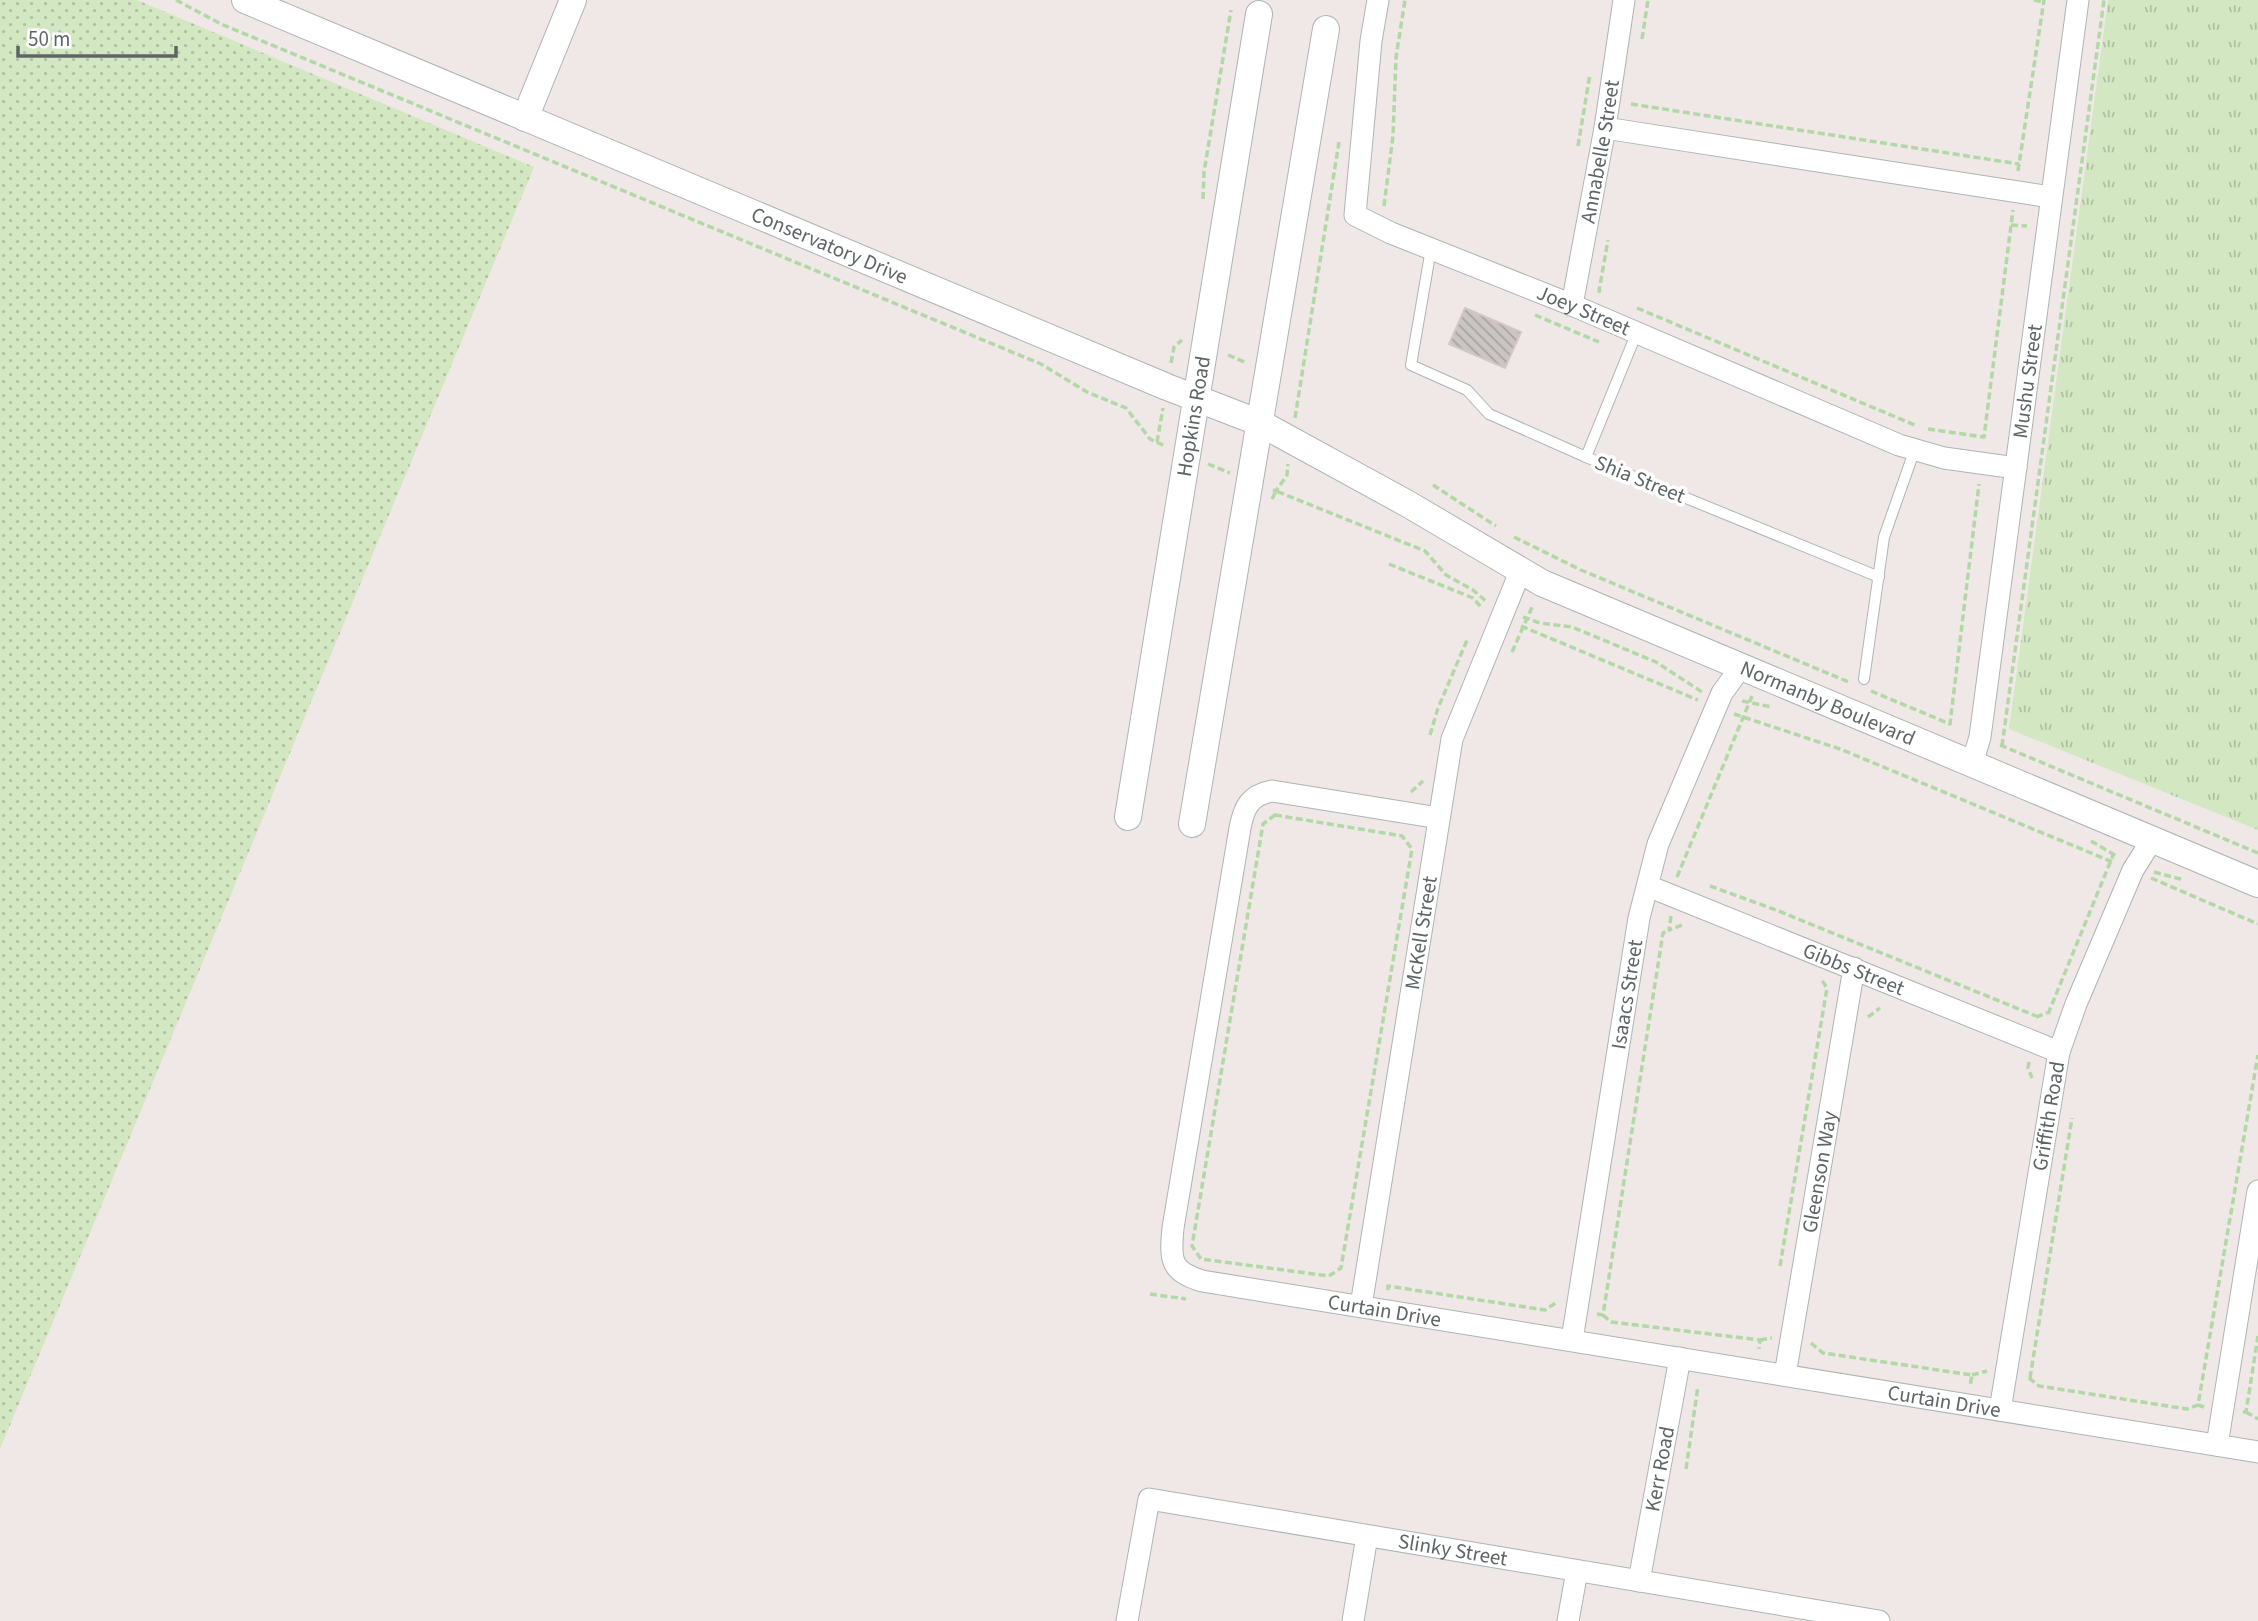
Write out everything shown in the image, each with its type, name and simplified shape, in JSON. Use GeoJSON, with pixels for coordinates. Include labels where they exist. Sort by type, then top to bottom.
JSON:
{"type":"FeatureCollection","features":[{"type":"Feature","properties":{"kind":"street","name":"Conservatory Drive"},"geometry":{"type":"LineString","coordinates":[[244,0],[1260,423],[1408,504]]}},
{"type":"Feature","properties":{"kind":"street"},"geometry":{"type":"LineString","coordinates":[[525,118],[573,0]]}},
{"type":"Feature","properties":{"kind":"street","name":"Joey Street"},"geometry":{"type":"LineString","coordinates":[[1378,0],[1371,41],[1355,215],[1391,233],[1637,332],[1861,429],[1944,458],[2016,468]]}},
{"type":"Feature","properties":{"kind":"street","name":"Annabelle Street"},"geometry":{"type":"LineString","coordinates":[[1572,305],[1605,128],[1624,0]]}},
{"type":"Feature","properties":{"kind":"street","name":"Mushu Street"},"geometry":{"type":"LineString","coordinates":[[1972,764],[1980,737],[2078,0]]}},
{"type":"Feature","properties":{"kind":"street","name":"Hopkins Road"},"geometry":{"type":"LineString","coordinates":[[1128,817],[1259,14]]}},
{"type":"Feature","properties":{"kind":"street"},"geometry":{"type":"LineString","coordinates":[[1192,824],[1326,29]]}},
{"type":"Feature","properties":{"kind":"street"},"geometry":{"type":"LineString","coordinates":[[1605,128],[2051,197]]}},
{"type":"Feature","properties":{"kind":"street","name":"Normanby Boulevard"},"geometry":{"type":"LineString","coordinates":[[1408,504],[1520,572],[1572,597],[2258,884]]}},
{"type":"Feature","properties":{"kind":"street","name":"McKell Street"},"geometry":{"type":"LineString","coordinates":[[1361,1306],[1452,739],[1520,572]]}},
{"type":"Feature","properties":{"kind":"street","name":"Isaacs Street"},"geometry":{"type":"LineString","coordinates":[[1572,1340],[1637,932],[1658,845],[1722,693],[1741,667]]}},
{"type":"Feature","properties":{"kind":"street"},"geometry":{"type":"LineString","coordinates":[[1272,791],[1439,818]]}},
{"type":"Feature","properties":{"kind":"street","name":"Curtain Drive"},"geometry":{"type":"LineString","coordinates":[[1272,791],[1252,797],[1246,805],[1240,828],[1173,1228],[1173,1265],[1180,1271],[1202,1281],[2258,1452]]}},
{"type":"Feature","properties":{"kind":"street","name":"Griffith Road"},"geometry":{"type":"LineString","coordinates":[[2000,1410],[2059,1052],[2076,1004],[2134,868],[2164,845]]}},
{"type":"Feature","properties":{"kind":"street","name":"Gibbs Street"},"geometry":{"type":"LineString","coordinates":[[1648,886],[2059,1052]]}},
{"type":"Feature","properties":{"kind":"street","name":"Gleenson Way"},"geometry":{"type":"LineString","coordinates":[[1785,1375],[1854,968]]}},
{"type":"Feature","properties":{"kind":"street"},"geometry":{"type":"LineString","coordinates":[[2217,1445],[2258,1191]]}},
{"type":"Feature","properties":{"kind":"street","name":"Kerr Road"},"geometry":{"type":"LineString","coordinates":[[1639,1581],[1680,1358]]}},
{"type":"Feature","properties":{"kind":"street","name":"Slinky Street"},"geometry":{"type":"LineString","coordinates":[[1127,1621],[1149,1499],[1639,1581],[1810,1615],[1879,1621]]}},
{"type":"Feature","properties":{"kind":"street"},"geometry":{"type":"LineString","coordinates":[[1353,1621],[1367,1536]]}},
{"type":"Feature","properties":{"kind":"street"},"geometry":{"type":"LineString","coordinates":[[1569,1621],[1577,1572]]}},
{"type":"Feature","properties":{"kind":"lane","name":"Shia Street"},"geometry":{"type":"LineString","coordinates":[[1431,248],[1411,365],[1467,390],[1489,414],[1586,457],[1879,576]]}},
{"type":"Feature","properties":{"kind":"lane"},"geometry":{"type":"LineString","coordinates":[[1586,457],[1637,332]]}},
{"type":"Feature","properties":{"kind":"lane"},"geometry":{"type":"LineString","coordinates":[[1865,684],[1884,537],[1915,449]]}},
{"type":"Feature","properties":{"kind":"path"},"geometry":{"type":"LineString","coordinates":[[176,0],[221,24],[1041,364],[1087,392],[1126,408],[1150,439],[1157,442]]}},
{"type":"Feature","properties":{"kind":"path"},"geometry":{"type":"LineString","coordinates":[[1387,212],[1382,204],[1393,136],[1396,57],[1405,0]]}},
{"type":"Feature","properties":{"kind":"path"},"geometry":{"type":"LineString","coordinates":[[1642,39],[1648,0]]}},
{"type":"Feature","properties":{"kind":"path"},"geometry":{"type":"LineString","coordinates":[[1637,308],[1920,428],[1984,438],[2019,164],[2044,1],[2034,0]]}},
{"type":"Feature","properties":{"kind":"path"},"geometry":{"type":"LineString","coordinates":[[2002,746],[2104,0]]}},
{"type":"Feature","properties":{"kind":"path"},"geometry":{"type":"LineString","coordinates":[[1577,152],[1590,69]]}},
{"type":"Feature","properties":{"kind":"path"},"geometry":{"type":"LineString","coordinates":[[1628,131],[1631,104],[2019,164]]}},
{"type":"Feature","properties":{"kind":"path"},"geometry":{"type":"LineString","coordinates":[[1300,386],[1339,142]]}},
{"type":"Feature","properties":{"kind":"path"},"geometry":{"type":"LineString","coordinates":[[1608,239],[1599,291],[1611,297]]}},
{"type":"Feature","properties":{"kind":"path"},"geometry":{"type":"LineString","coordinates":[[1950,724],[1979,484]]}},
{"type":"Feature","properties":{"kind":"path"},"geometry":{"type":"LineString","coordinates":[[1433,485],[1504,531]]}},
{"type":"Feature","properties":{"kind":"path"},"geometry":{"type":"LineString","coordinates":[[1271,502],[1276,491],[1425,551],[1446,575],[1473,590],[1523,627],[1700,701],[1695,709]]}},
{"type":"Feature","properties":{"kind":"path"},"geometry":{"type":"LineString","coordinates":[[1512,536],[1581,570],[1853,684]]}},
{"type":"Feature","properties":{"kind":"path"},"geometry":{"type":"LineString","coordinates":[[1389,564],[1473,598],[1481,608],[1540,623],[1572,627],[1656,662],[1703,693],[1722,693],[1748,704],[1775,708]]}},
{"type":"Feature","properties":{"kind":"path"},"geometry":{"type":"LineString","coordinates":[[1512,652],[1523,627]]}},
{"type":"Feature","properties":{"kind":"path"},"geometry":{"type":"LineString","coordinates":[[1429,741],[1438,708],[1471,633]]}},
{"type":"Feature","properties":{"kind":"path"},"geometry":{"type":"LineString","coordinates":[[1865,684],[1980,737],[2258,853]]}},
{"type":"Feature","properties":{"kind":"path"},"geometry":{"type":"LineString","coordinates":[[1697,928],[1684,923],[1670,930],[1677,874],[1743,717],[1840,749],[2134,868],[2194,882]]}},
{"type":"Feature","properties":{"kind":"path"},"geometry":{"type":"LineString","coordinates":[[1410,793],[1423,782],[1425,768]]}},
{"type":"Feature","properties":{"kind":"path"},"geometry":{"type":"LineString","coordinates":[[1272,791],[1269,806],[1275,815]]}},
{"type":"Feature","properties":{"kind":"path"},"geometry":{"type":"LineString","coordinates":[[1275,815],[1402,836],[1412,849],[1341,1268],[1329,1276],[1201,1259],[1192,1246],[1263,824],[1275,815]]}},
{"type":"Feature","properties":{"kind":"path"},"geometry":{"type":"LineString","coordinates":[[2153,879],[2164,845],[2178,820]]}},
{"type":"Feature","properties":{"kind":"path"},"geometry":{"type":"LineString","coordinates":[[2088,839],[2153,879],[2258,925]]}},
{"type":"Feature","properties":{"kind":"path"},"geometry":{"type":"LineString","coordinates":[[1409,866],[1431,870]]}},
{"type":"Feature","properties":{"kind":"path"},"geometry":{"type":"LineString","coordinates":[[1677,874],[1690,879]]}},
{"type":"Feature","properties":{"kind":"path"},"geometry":{"type":"LineString","coordinates":[[1702,883],[1776,910],[2036,1016]]}},
{"type":"Feature","properties":{"kind":"path"},"geometry":{"type":"LineString","coordinates":[[1779,1270],[1827,988],[1818,975]]}},
{"type":"Feature","properties":{"kind":"path"},"geometry":{"type":"LineString","coordinates":[[2031,1378],[2072,1116]]}},
{"type":"Feature","properties":{"kind":"path"},"geometry":{"type":"LineString","coordinates":[[1384,1310],[1388,1286],[1545,1310],[1557,1303],[1559,1289]]}},
{"type":"Feature","properties":{"kind":"path"},"geometry":{"type":"LineString","coordinates":[[1150,1294],[1191,1300]]}},
{"type":"Feature","properties":{"kind":"path"},"geometry":{"type":"LineString","coordinates":[[1603,1315],[1611,1322],[1719,1334]]}},
{"type":"Feature","properties":{"kind":"path"},"geometry":{"type":"LineString","coordinates":[[1760,1340],[1768,1338],[1814,1343],[1823,1353],[1972,1375],[1985,1370],[2031,1378],[2039,1386],[2188,1409],[2198,1405]]}},
{"type":"Feature","properties":{"kind":"path"},"geometry":{"type":"LineString","coordinates":[[1967,1405],[1972,1375]]}},
{"type":"Feature","properties":{"kind":"path"},"geometry":{"type":"LineString","coordinates":[[1686,1469],[1699,1384]]}},
{"type":"Feature","properties":{"kind":"path"},"geometry":{"type":"LineString","coordinates":[[2246,1412],[2258,1419]]}},
{"type":"Feature","properties":{"kind":"green space"},"geometry":{"type":"Polygon","coordinates":[[[0,0],[137,0],[534,167],[0,1449],[0,0]]]}},
{"type":"Feature","properties":{"kind":"green space"},"geometry":{"type":"Polygon","coordinates":[[[2108,0],[2258,0],[2258,830],[2009,729],[2108,0]]]}},
{"type":"Feature","properties":{"kind":"building"},"geometry":{"type":"Polygon","coordinates":[[[1465,308],[1521,332],[1505,368],[1449,344],[1465,308]]]}}]}
